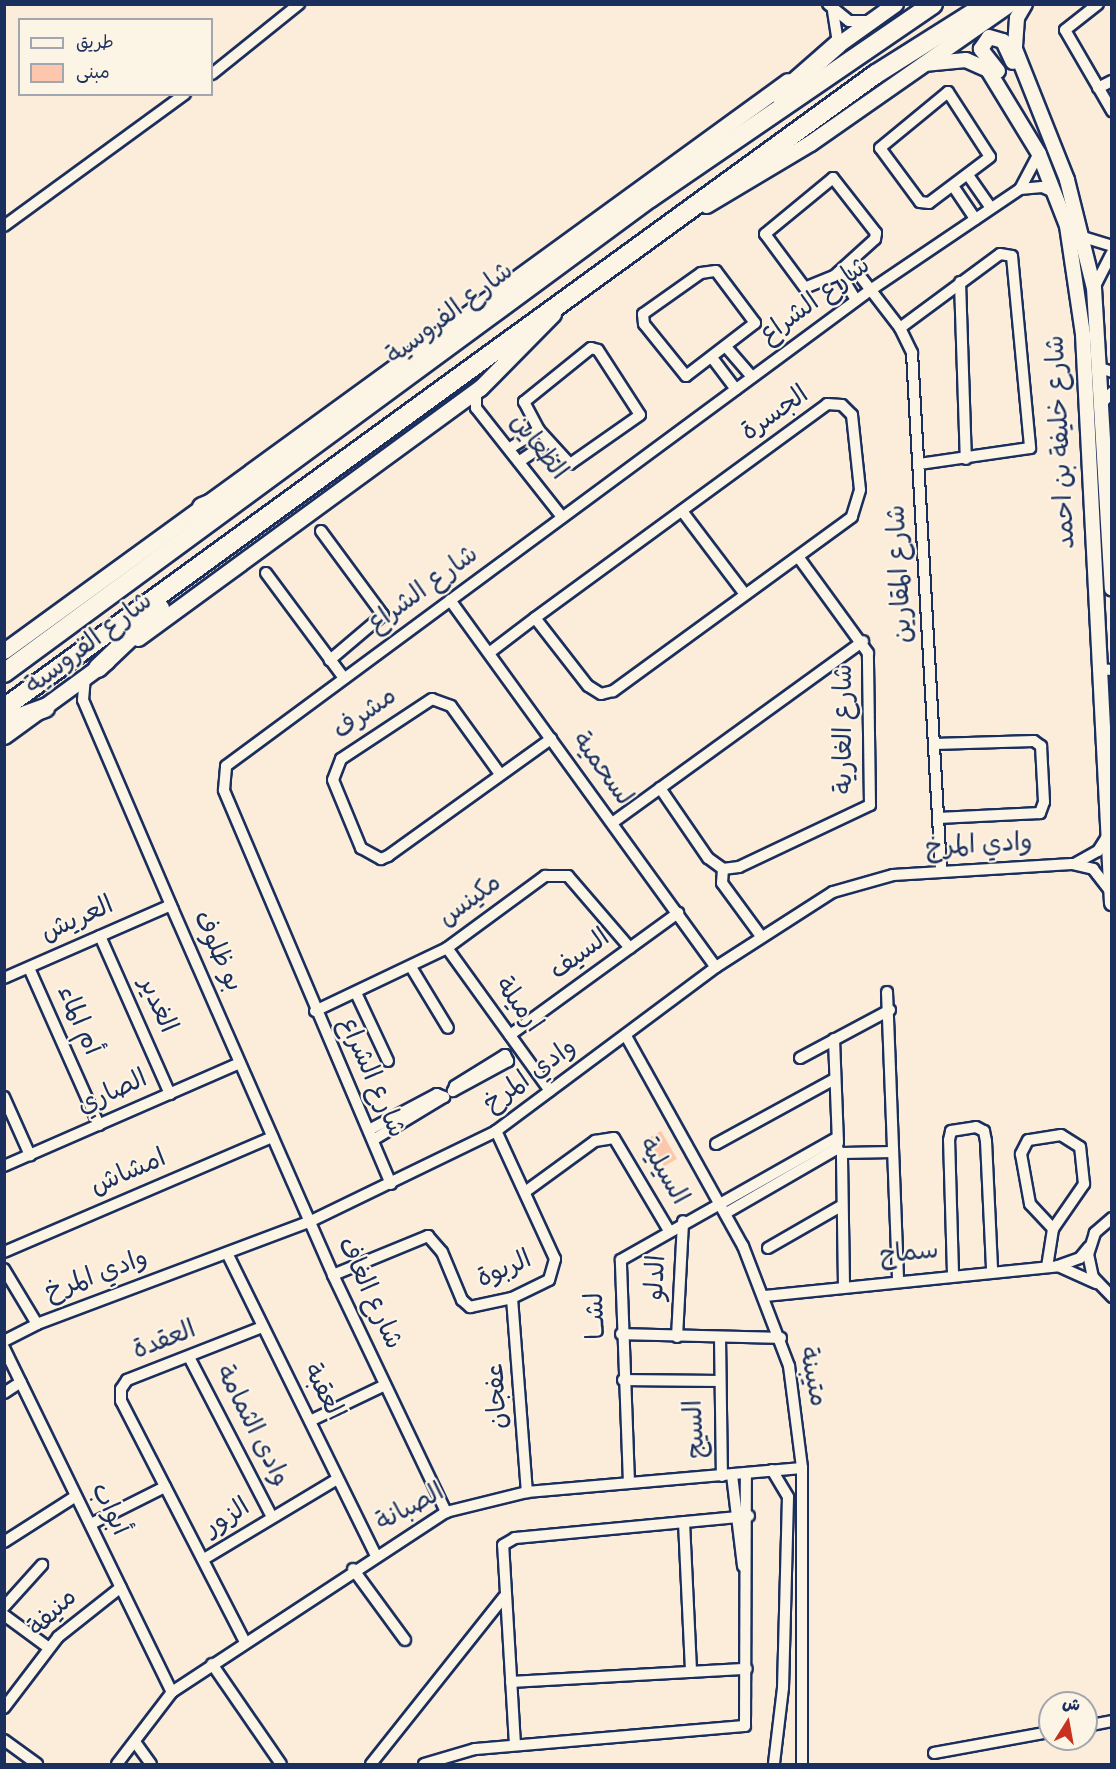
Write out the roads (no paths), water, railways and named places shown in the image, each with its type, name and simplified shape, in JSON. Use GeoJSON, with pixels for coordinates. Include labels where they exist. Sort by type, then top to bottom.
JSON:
{"type":"FeatureCollection","features":[{"type":"Feature","properties":{"kind":"highway","name":"شارع الفروسية"},"geometry":{"type":"LineString","coordinates":[[4,673],[372,407],[705,158],[933,4]]}},
{"type":"Feature","properties":{"kind":"highway","name":"شارع الفروسية"},"geometry":{"type":"LineString","coordinates":[[4,708],[567,298],[680,219],[876,74],[987,4]]}},
{"type":"Feature","properties":{"kind":"highway"},"geometry":{"type":"LineString","coordinates":[[705,158],[838,44]]}},
{"type":"Feature","properties":{"kind":"highway"},"geometry":{"type":"LineString","coordinates":[[202,507],[239,492],[340,422],[372,407]]}},
{"type":"Feature","properties":{"kind":"highway"},"geometry":{"type":"LineString","coordinates":[[92,672],[230,544]]}},
{"type":"Feature","properties":{"kind":"highway"},"geometry":{"type":"LineString","coordinates":[[4,663],[74,622]]}},
{"type":"Feature","properties":{"kind":"highway"},"geometry":{"type":"LineString","coordinates":[[4,723],[45,708]]}},
{"type":"Feature","properties":{"kind":"main road","name":"شارع الفروسية"},"geometry":{"type":"LineString","coordinates":[[4,651],[895,4]]}},
{"type":"Feature","properties":{"kind":"main road","name":"شارع الفروسية"},"geometry":{"type":"LineString","coordinates":[[680,219],[787,158],[1009,4]]}},
{"type":"Feature","properties":{"kind":"main road","name":"شارع الفروسية"},"geometry":{"type":"LineString","coordinates":[[4,736],[506,368],[567,298]]}},
{"type":"Feature","properties":{"kind":"street"},"geometry":{"type":"LineString","coordinates":[[213,73],[299,4]]}},
{"type":"Feature","properties":{"kind":"street","name":"شارع خليفة بن احمد"},"geometry":{"type":"LineString","coordinates":[[1025,4],[1014,42],[1034,90],[1083,237],[1094,288],[1106,370],[1101,404],[1112,588]]}},
{"type":"Feature","properties":{"kind":"street"},"geometry":{"type":"LineString","coordinates":[[1098,4],[1065,30],[1112,111]]}},
{"type":"Feature","properties":{"kind":"street"},"geometry":{"type":"LineString","coordinates":[[830,6],[849,21],[870,21]]}},
{"type":"Feature","properties":{"kind":"street"},"geometry":{"type":"LineString","coordinates":[[830,6],[838,44]]}},
{"type":"Feature","properties":{"kind":"street"},"geometry":{"type":"LineString","coordinates":[[1012,106],[1006,81],[983,54],[984,40],[1000,38],[1034,90]]}},
{"type":"Feature","properties":{"kind":"street","name":"شارع خليفة بن احمد"},"geometry":{"type":"LineString","coordinates":[[919,65],[966,60],[988,69],[1039,154],[1056,193],[1071,247],[1083,335],[1105,664],[1108,835],[1112,903]]}},
{"type":"Feature","properties":{"kind":"street"},"geometry":{"type":"LineString","coordinates":[[1098,88],[1112,81]]}},
{"type":"Feature","properties":{"kind":"street"},"geometry":{"type":"LineString","coordinates":[[948,92],[989,150],[985,163],[953,186],[929,203],[915,200],[880,148],[948,92]]}},
{"type":"Feature","properties":{"kind":"street"},"geometry":{"type":"LineString","coordinates":[[4,226],[182,96]]}},
{"type":"Feature","properties":{"kind":"street","name":"شارع الشراع"},"geometry":{"type":"LineString","coordinates":[[392,1184],[315,1011],[222,773],[344,678],[856,300],[1020,189],[1039,154]]}},
{"type":"Feature","properties":{"kind":"street"},"geometry":{"type":"LineString","coordinates":[[968,175],[992,208]]}},
{"type":"Feature","properties":{"kind":"street"},"geometry":{"type":"LineString","coordinates":[[833,178],[876,232],[872,245],[850,263],[814,288],[800,286],[765,234],[833,178]]}},
{"type":"Feature","properties":{"kind":"street"},"geometry":{"type":"LineString","coordinates":[[953,186],[975,219]]}},
{"type":"Feature","properties":{"kind":"street"},"geometry":{"type":"LineString","coordinates":[[1020,189],[1035,186],[1056,193]]}},
{"type":"Feature","properties":{"kind":"street"},"geometry":{"type":"LineString","coordinates":[[1083,237],[1112,246]]}},
{"type":"Feature","properties":{"kind":"street"},"geometry":{"type":"LineString","coordinates":[[1094,288],[1112,253]]}},
{"type":"Feature","properties":{"kind":"street"},"geometry":{"type":"LineString","coordinates":[[898,325],[1000,254],[1014,260],[1031,439],[1028,452],[966,459],[919,461]]}},
{"type":"Feature","properties":{"kind":"street","name":"شارع المقارين"},"geometry":{"type":"LineString","coordinates":[[850,263],[869,291],[898,325],[913,360],[941,870]]}},
{"type":"Feature","properties":{"kind":"street"},"geometry":{"type":"LineString","coordinates":[[716,271],[756,318],[751,330],[727,348],[693,374],[680,374],[643,314],[701,273],[716,271]]}},
{"type":"Feature","properties":{"kind":"street"},"geometry":{"type":"LineString","coordinates":[[839,272],[856,300]]}},
{"type":"Feature","properties":{"kind":"street"},"geometry":{"type":"LineString","coordinates":[[960,282],[966,459]]}},
{"type":"Feature","properties":{"kind":"street"},"geometry":{"type":"LineString","coordinates":[[727,348],[752,377]]}},
{"type":"Feature","properties":{"kind":"street"},"geometry":{"type":"LineString","coordinates":[[598,350],[640,410],[639,418],[574,464],[548,442],[538,430],[524,407],[526,398],[585,351],[598,350]]}},
{"type":"Feature","properties":{"kind":"street"},"geometry":{"type":"LineString","coordinates":[[713,359],[736,389]]}},
{"type":"Feature","properties":{"kind":"street","name":"الظعاين"},"geometry":{"type":"LineString","coordinates":[[476,391],[476,408],[510,448],[562,517]]}},
{"type":"Feature","properties":{"kind":"street"},"geometry":{"type":"LineString","coordinates":[[1101,404],[1112,392]]}},
{"type":"Feature","properties":{"kind":"street","name":"الجسرة"},"geometry":{"type":"LineString","coordinates":[[489,653],[535,618],[827,404],[842,405],[852,415],[858,504],[852,517],[799,558],[744,593],[613,691],[601,694],[588,687],[535,618]]}},
{"type":"Feature","properties":{"kind":"street","name":"الظعاين"},"geometry":{"type":"LineString","coordinates":[[455,406],[476,408]]}},
{"type":"Feature","properties":{"kind":"street"},"geometry":{"type":"LineString","coordinates":[[510,448],[538,430]]}},
{"type":"Feature","properties":{"kind":"street"},"geometry":{"type":"LineString","coordinates":[[520,461],[548,442]]}},
{"type":"Feature","properties":{"kind":"street"},"geometry":{"type":"LineString","coordinates":[[682,511],[744,593]]}},
{"type":"Feature","properties":{"kind":"street"},"geometry":{"type":"LineString","coordinates":[[321,531],[383,615],[330,660]]}},
{"type":"Feature","properties":{"kind":"street"},"geometry":{"type":"LineString","coordinates":[[799,558],[863,640]]}},
{"type":"Feature","properties":{"kind":"street"},"geometry":{"type":"LineString","coordinates":[[266,573],[344,678]]}},
{"type":"Feature","properties":{"kind":"street","name":"لسحمية"},"geometry":{"type":"LineString","coordinates":[[450,600],[716,967]]}},
{"type":"Feature","properties":{"kind":"street","name":"شارع الغارية"},"geometry":{"type":"LineString","coordinates":[[612,823],[863,640]]}},
{"type":"Feature","properties":{"kind":"street","name":"شارع الغارية"},"geometry":{"type":"LineString","coordinates":[[723,869],[739,867],[870,805],[863,640]]}},
{"type":"Feature","properties":{"kind":"street","name":"بو ظلوف"},"geometry":{"type":"LineString","coordinates":[[92,672],[83,700],[309,1222]]}},
{"type":"Feature","properties":{"kind":"street"},"geometry":{"type":"LineString","coordinates":[[59,695],[83,700]]}},
{"type":"Feature","properties":{"kind":"street","name":"مشرف"},"geometry":{"type":"LineString","coordinates":[[500,774],[451,706],[432,699],[341,759],[333,780],[361,848],[381,858],[550,739]]}},
{"type":"Feature","properties":{"kind":"street"},"geometry":{"type":"LineString","coordinates":[[934,744],[1034,741],[1041,746],[1044,802],[1040,813],[938,818]]}},
{"type":"Feature","properties":{"kind":"street"},"geometry":{"type":"LineString","coordinates":[[660,788],[708,858],[723,869],[723,883],[761,936]]}},
{"type":"Feature","properties":{"kind":"street","name":"وادي المرخ"},"geometry":{"type":"LineString","coordinates":[[1072,864],[1098,851],[1108,835]]}},
{"type":"Feature","properties":{"kind":"street","name":"وادي المرخ"},"geometry":{"type":"LineString","coordinates":[[4,1341],[37,1324],[309,1222],[392,1184],[496,1131],[716,967],[761,936],[842,888],[941,870],[1072,864],[1093,869],[1111,895]]}},
{"type":"Feature","properties":{"kind":"street","name":"مكينس"},"geometry":{"type":"LineString","coordinates":[[315,1011],[447,948],[545,876],[559,874],[568,876],[630,948]]}},
{"type":"Feature","properties":{"kind":"street","name":"العريش"},"geometry":{"type":"LineString","coordinates":[[4,978],[171,905]]}},
{"type":"Feature","properties":{"kind":"street","name":"السيف"},"geometry":{"type":"LineString","coordinates":[[510,1035],[678,913]]}},
{"type":"Feature","properties":{"kind":"street","name":"الغدير"},"geometry":{"type":"LineString","coordinates":[[100,936],[170,1094]]}},
{"type":"Feature","properties":{"kind":"street","name":"ارميلة"},"geometry":{"type":"LineString","coordinates":[[447,948],[550,1091]]}},
{"type":"Feature","properties":{"kind":"street"},"geometry":{"type":"LineString","coordinates":[[411,967],[448,1028]]}},
{"type":"Feature","properties":{"kind":"street","name":"أم الماء"},"geometry":{"type":"LineString","coordinates":[[29,968],[99,1125]]}},
{"type":"Feature","properties":{"kind":"street"},"geometry":{"type":"LineString","coordinates":[[887,992],[890,1010],[898,1278]]}},
{"type":"Feature","properties":{"kind":"street"},"geometry":{"type":"LineString","coordinates":[[356,993],[388,1061]]}},
{"type":"Feature","properties":{"kind":"street"},"geometry":{"type":"LineString","coordinates":[[800,1058],[890,1010]]}},
{"type":"Feature","properties":{"kind":"street","name":"متيبنة"},"geometry":{"type":"LineString","coordinates":[[626,1036],[722,1208],[765,1296],[781,1338],[802,1468],[802,1764]]}},
{"type":"Feature","properties":{"kind":"street"},"geometry":{"type":"LineString","coordinates":[[834,1039],[844,1285]]}},
{"type":"Feature","properties":{"kind":"street"},"geometry":{"type":"LineString","coordinates":[[472,1079],[519,1047]]}},
{"type":"Feature","properties":{"kind":"street","name":"الصاري"},"geometry":{"type":"LineString","coordinates":[[4,1166],[240,1063]]}},
{"type":"Feature","properties":{"kind":"street"},"geometry":{"type":"LineString","coordinates":[[716,1144],[834,1080]]}},
{"type":"Feature","properties":{"kind":"street"},"geometry":{"type":"LineString","coordinates":[[4,1097],[30,1155]]}},
{"type":"Feature","properties":{"kind":"street"},"geometry":{"type":"LineString","coordinates":[[371,1135],[422,1108]]}},
{"type":"Feature","properties":{"kind":"street"},"geometry":{"type":"LineString","coordinates":[[953,1274],[949,1140],[951,1131],[976,1127],[984,1131],[986,1142],[992,1270]]}},
{"type":"Feature","properties":{"kind":"street","name":"الربوة"},"geometry":{"type":"LineString","coordinates":[[333,1275],[428,1236],[442,1252],[462,1300],[470,1307],[512,1298],[549,1280],[554,1271],[555,1260],[496,1131]]}},
{"type":"Feature","properties":{"kind":"street"},"geometry":{"type":"LineString","coordinates":[[1053,1229],[1030,1204],[1021,1154],[1028,1140],[1061,1135],[1080,1147],[1083,1184],[1053,1229],[1053,1266]]}},
{"type":"Feature","properties":{"kind":"street","name":"امشاش"},"geometry":{"type":"LineString","coordinates":[[4,1252],[272,1137]]}},
{"type":"Feature","properties":{"kind":"street","name":"السيلية"},"geometry":{"type":"LineString","coordinates":[[525,1192],[595,1141],[614,1138],[668,1229]]}},
{"type":"Feature","properties":{"kind":"street"},"geometry":{"type":"LineString","coordinates":[[839,1147],[893,1152]]}},
{"type":"Feature","properties":{"kind":"street","name":"لشــا"},"geometry":{"type":"LineString","coordinates":[[629,1483],[621,1334],[621,1260],[683,1221],[722,1208],[839,1147]]}},
{"type":"Feature","properties":{"kind":"street"},"geometry":{"type":"LineString","coordinates":[[768,1248],[841,1206]]}},
{"type":"Feature","properties":{"kind":"street","name":"سماح"},"geometry":{"type":"LineString","coordinates":[[765,1296],[898,1278],[1053,1266],[1080,1258],[1112,1218]]}},
{"type":"Feature","properties":{"kind":"street","name":"الدلو"},"geometry":{"type":"LineString","coordinates":[[677,1337],[683,1221]]}},
{"type":"Feature","properties":{"kind":"street","name":"شارع الغاف"},"geometry":{"type":"LineString","coordinates":[[309,1222],[446,1512]]}},
{"type":"Feature","properties":{"kind":"street"},"geometry":{"type":"LineString","coordinates":[[1089,1247],[1096,1284]]}},
{"type":"Feature","properties":{"kind":"street","name":"العقبة"},"geometry":{"type":"LineString","coordinates":[[227,1253],[262,1327],[312,1420],[337,1479],[375,1554]]}},
{"type":"Feature","properties":{"kind":"street","name":"سماح"},"geometry":{"type":"LineString","coordinates":[[1053,1266],[1096,1284],[1112,1297]]}},
{"type":"Feature","properties":{"kind":"street"},"geometry":{"type":"LineString","coordinates":[[4,1269],[37,1324]]}},
{"type":"Feature","properties":{"kind":"street","name":"عفجان"},"geometry":{"type":"LineString","coordinates":[[512,1298],[527,1492]]}},
{"type":"Feature","properties":{"kind":"street","name":"العقدة"},"geometry":{"type":"LineString","coordinates":[[245,1642],[121,1401],[121,1389],[127,1380],[262,1327]]}},
{"type":"Feature","properties":{"kind":"street","name":"الدلو"},"geometry":{"type":"LineString","coordinates":[[621,1334],[781,1338]]}},
{"type":"Feature","properties":{"kind":"street","name":"السيج"},"geometry":{"type":"LineString","coordinates":[[720,1337],[717,1381],[727,1475],[746,1587]]}},
{"type":"Feature","properties":{"kind":"street","name":"أبواب"},"geometry":{"type":"LineString","coordinates":[[4,1348],[172,1692]]}},
{"type":"Feature","properties":{"kind":"street","name":"وادى الثمامة"},"geometry":{"type":"LineString","coordinates":[[189,1357],[272,1517]]}},
{"type":"Feature","properties":{"kind":"street","name":"السيج"},"geometry":{"type":"LineString","coordinates":[[623,1380],[717,1381]]}},
{"type":"Feature","properties":{"kind":"street"},"geometry":{"type":"LineString","coordinates":[[4,1393],[21,1382]]}},
{"type":"Feature","properties":{"kind":"street","name":"شارع الغاف"},"geometry":{"type":"LineString","coordinates":[[312,1420],[385,1385]]}},
{"type":"Feature","properties":{"kind":"street","name":"الصبانة"},"geometry":{"type":"LineString","coordinates":[[117,1764],[172,1692],[375,1554],[446,1512],[527,1492],[802,1468]]}},
{"type":"Feature","properties":{"kind":"street"},"geometry":{"type":"LineString","coordinates":[[772,1470],[788,1497],[783,1698],[774,1764]]}},
{"type":"Feature","properties":{"kind":"street"},"geometry":{"type":"LineString","coordinates":[[424,1764],[475,1749],[741,1729],[747,1720],[746,1587],[749,1516],[746,1473]]}},
{"type":"Feature","properties":{"kind":"street","name":"الزور"},"geometry":{"type":"LineString","coordinates":[[204,1559],[337,1479]]}},
{"type":"Feature","properties":{"kind":"street"},"geometry":{"type":"LineString","coordinates":[[91,1524],[165,1486]]}},
{"type":"Feature","properties":{"kind":"street"},"geometry":{"type":"LineString","coordinates":[[4,1542],[76,1496]]}},
{"type":"Feature","properties":{"kind":"street"},"geometry":{"type":"LineString","coordinates":[[515,1745],[501,1552],[508,1540],[749,1516]]}},
{"type":"Feature","properties":{"kind":"street"},"geometry":{"type":"LineString","coordinates":[[684,1522],[691,1672]]}},
{"type":"Feature","properties":{"kind":"street"},"geometry":{"type":"LineString","coordinates":[[4,1607],[42,1565]]}},
{"type":"Feature","properties":{"kind":"street"},"geometry":{"type":"LineString","coordinates":[[353,1569],[405,1640]]}},
{"type":"Feature","properties":{"kind":"street","name":"منيفة"},"geometry":{"type":"LineString","coordinates":[[4,1708],[50,1648],[81,1615],[121,1587]]}},
{"type":"Feature","properties":{"kind":"street"},"geometry":{"type":"LineString","coordinates":[[371,1764],[504,1597]]}},
{"type":"Feature","properties":{"kind":"street"},"geometry":{"type":"LineString","coordinates":[[4,1616],[50,1648]]}},
{"type":"Feature","properties":{"kind":"street"},"geometry":{"type":"LineString","coordinates":[[212,1664],[281,1764]]}},
{"type":"Feature","properties":{"kind":"street"},"geometry":{"type":"LineString","coordinates":[[511,1682],[747,1669]]}},
{"type":"Feature","properties":{"kind":"street"},"geometry":{"type":"LineString","coordinates":[[934,1753],[1038,1734]]}},
{"type":"Feature","properties":{"kind":"street"},"geometry":{"type":"LineString","coordinates":[[4,1740],[37,1764]]}},
{"type":"Feature","properties":{"kind":"street"},"geometry":{"type":"LineString","coordinates":[[135,1742],[151,1764]]}}]}
